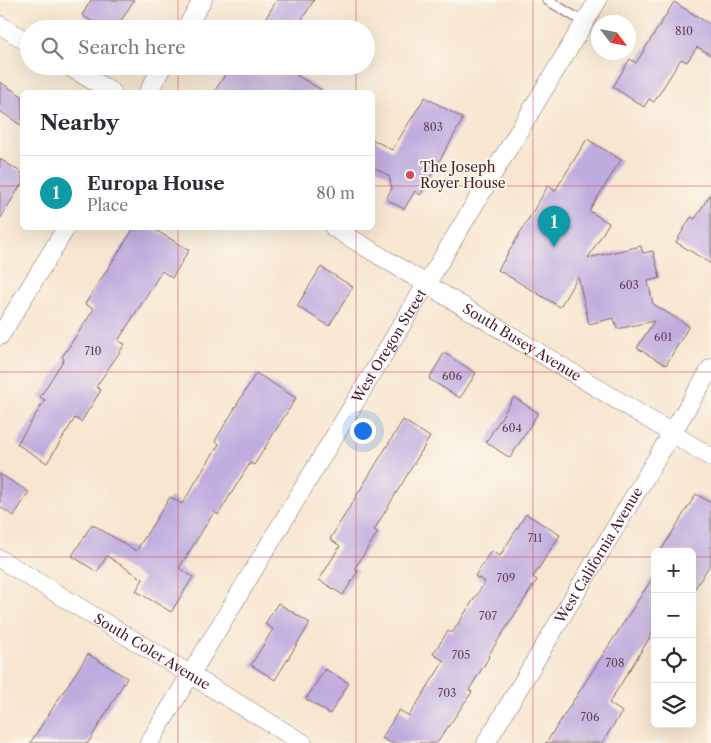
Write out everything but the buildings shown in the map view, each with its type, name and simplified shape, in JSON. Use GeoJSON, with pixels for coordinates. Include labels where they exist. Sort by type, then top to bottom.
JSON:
{"type":"FeatureCollection","features":[{"type":"Feature","properties":{"kind":"street"},"geometry":{"type":"LineString","coordinates":[[191,20],[203,0]]}},
{"type":"Feature","properties":{"kind":"street","name":"West Oregon Street"},"geometry":{"type":"LineString","coordinates":[[149,743],[598,0]]}},
{"type":"Feature","properties":{"kind":"street"},"geometry":{"type":"LineString","coordinates":[[0,25],[20,37]]}},
{"type":"Feature","properties":{"kind":"street"},"geometry":{"type":"LineString","coordinates":[[83,75],[109,90]]}},
{"type":"Feature","properties":{"kind":"street"},"geometry":{"type":"LineString","coordinates":[[149,90],[158,75]]}},
{"type":"Feature","properties":{"kind":"street"},"geometry":{"type":"LineString","coordinates":[[0,336],[65,230]]}},
{"type":"Feature","properties":{"kind":"street","name":"South Busey Avenue"},"geometry":{"type":"LineString","coordinates":[[337,230],[711,457]]}},
{"type":"Feature","properties":{"kind":"street","name":"West California Avenue"},"geometry":{"type":"LineString","coordinates":[[486,743],[711,368]]}},
{"type":"Feature","properties":{"kind":"street","name":"South Coler Avenue"},"geometry":{"type":"LineString","coordinates":[[0,559],[303,743]]}},
{"type":"Feature","properties":{"kind":"lane"},"geometry":{"type":"LineString","coordinates":[[547,0],[584,22]]}},
{"type":"Feature","properties":{"kind":"place","name":"The Joseph Royer House"},"geometry":{"type":"Point","coordinates":[410,175]}},
{"type":"Feature","properties":{"kind":"place","name":"Europa House"},"geometry":{"type":"Point","coordinates":[554,247]}}]}
